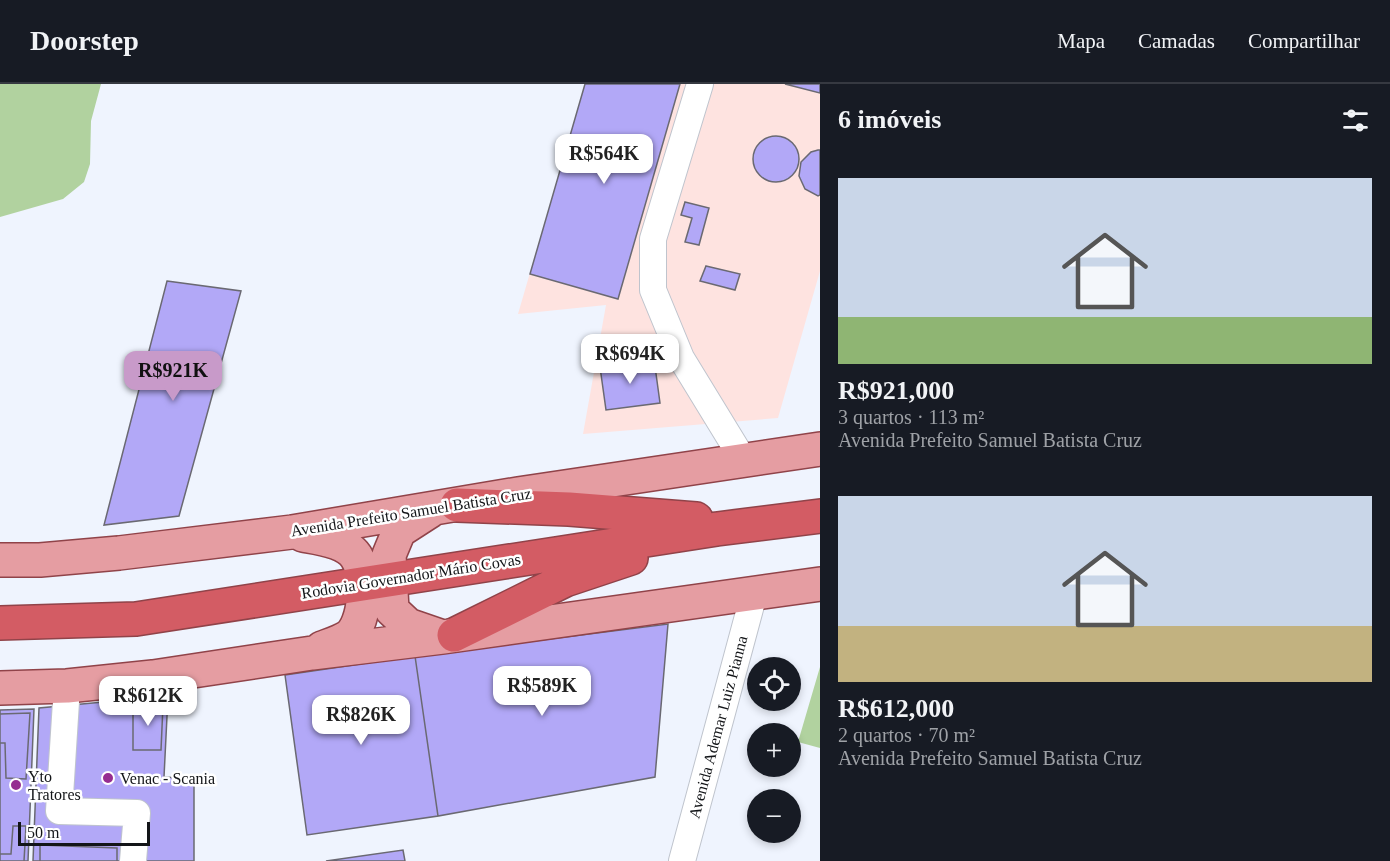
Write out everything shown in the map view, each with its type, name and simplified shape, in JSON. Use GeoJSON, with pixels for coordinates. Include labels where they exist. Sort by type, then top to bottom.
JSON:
{"type":"FeatureCollection","features":[{"type":"Feature","properties":{"kind":"highway"},"geometry":{"type":"LineString","coordinates":[[445,507],[569,509],[761,524]]}},
{"type":"Feature","properties":{"kind":"highway","name":"Rodovia Governador Mário Covas"},"geometry":{"type":"LineString","coordinates":[[0,623],[136,619],[717,529],[820,516]]}},
{"type":"Feature","properties":{"kind":"highway"},"geometry":{"type":"LineString","coordinates":[[449,636],[565,580],[717,529]]}},
{"type":"Feature","properties":{"kind":"main road","name":"Avenida Prefeito Samuel Batista Cruz"},"geometry":{"type":"LineString","coordinates":[[0,560],[40,560],[119,553],[292,532],[820,449]]}},
{"type":"Feature","properties":{"kind":"main road"},"geometry":{"type":"LineString","coordinates":[[312,653],[349,636],[361,617],[399,531],[445,507]]}},
{"type":"Feature","properties":{"kind":"main road"},"geometry":{"type":"LineString","coordinates":[[292,532],[338,542],[357,557],[377,582],[392,610],[408,625],[449,636]]}},
{"type":"Feature","properties":{"kind":"main road"},"geometry":{"type":"LineString","coordinates":[[0,688],[67,686],[153,677],[312,653],[820,584]]}},
{"type":"Feature","properties":{"kind":"street"},"geometry":{"type":"LineString","coordinates":[[700,84],[653,239],[653,290],[681,358],[744,460]]}},
{"type":"Feature","properties":{"kind":"street","name":"Avenida Ademar Luiz Pianna"},"geometry":{"type":"LineString","coordinates":[[682,861],[754,594]]}},
{"type":"Feature","properties":{"kind":"street"},"geometry":{"type":"LineString","coordinates":[[67,686],[59,811],[137,813],[133,861]]}},
{"type":"Feature","properties":{"kind":"shaded area"},"geometry":{"type":"Polygon","coordinates":[[[585,84],[820,84],[820,271],[778,418],[583,434],[606,305],[518,314],[585,84]]]}},
{"type":"Feature","properties":{"kind":"green space"},"geometry":{"type":"Polygon","coordinates":[[[0,84],[101,84],[91,121],[90,164],[84,182],[63,199],[0,217],[0,84]]]}},
{"type":"Feature","properties":{"kind":"green space"},"geometry":{"type":"Polygon","coordinates":[[[820,667],[820,748],[801,743],[801,732],[820,667]]]}},
{"type":"Feature","properties":{"kind":"building"},"geometry":{"type":"Polygon","coordinates":[[[585,84],[680,84],[618,299],[530,274],[585,84]]]}},
{"type":"Feature","properties":{"kind":"building"},"geometry":{"type":"Polygon","coordinates":[[[785,84],[820,84],[820,93],[785,84]]]}},
{"type":"Feature","properties":{"kind":"building"},"geometry":{"type":"Polygon","coordinates":[[[776,136],[792,143],[799,159],[792,175],[776,182],[760,175],[753,159],[760,143],[776,136]]]}},
{"type":"Feature","properties":{"kind":"building"},"geometry":{"type":"Polygon","coordinates":[[[820,150],[820,195],[818,196],[805,189],[799,176],[801,162],[811,152],[820,150]]]}},
{"type":"Feature","properties":{"kind":"building"},"geometry":{"type":"Polygon","coordinates":[[[685,202],[709,208],[699,245],[685,242],[692,218],[681,215],[685,202]]]}},
{"type":"Feature","properties":{"kind":"building"},"geometry":{"type":"Polygon","coordinates":[[[706,266],[740,274],[735,290],[700,281],[706,266]]]}},
{"type":"Feature","properties":{"kind":"building"},"geometry":{"type":"Polygon","coordinates":[[[167,281],[241,291],[179,516],[104,525],[167,281]]]}},
{"type":"Feature","properties":{"kind":"building"},"geometry":{"type":"Polygon","coordinates":[[[654,359],[660,403],[606,410],[600,367],[654,359]]]}},
{"type":"Feature","properties":{"kind":"building"},"geometry":{"type":"Polygon","coordinates":[[[668,624],[655,777],[438,816],[415,656],[668,624]]]}},
{"type":"Feature","properties":{"kind":"building"},"geometry":{"type":"Polygon","coordinates":[[[415,656],[438,816],[307,835],[285,675],[415,656]]]}},
{"type":"Feature","properties":{"kind":"building","name":"Venac - Scania"},"geometry":{"type":"Polygon","coordinates":[[[168,696],[164,777],[194,779],[194,861],[33,861],[39,708],[168,696]]]}},
{"type":"Feature","properties":{"kind":"building"},"geometry":{"type":"Polygon","coordinates":[[[163,705],[161,750],[133,750],[133,706],[163,705]]]}},
{"type":"Feature","properties":{"kind":"building","name":"Yto Tratores"},"geometry":{"type":"Polygon","coordinates":[[[34,709],[28,861],[0,861],[0,710],[34,709]]]}},
{"type":"Feature","properties":{"kind":"building"},"geometry":{"type":"Polygon","coordinates":[[[30,713],[26,779],[6,778],[5,743],[0,743],[0,714],[30,713]]]}},
{"type":"Feature","properties":{"kind":"building"},"geometry":{"type":"Polygon","coordinates":[[[13,826],[26,826],[24,861],[0,861],[0,854],[11,854],[13,826]]]}},
{"type":"Feature","properties":{"kind":"building"},"geometry":{"type":"Polygon","coordinates":[[[40,845],[117,848],[117,861],[40,861],[40,845]]]}},
{"type":"Feature","properties":{"kind":"building"},"geometry":{"type":"Polygon","coordinates":[[[403,850],[405,861],[326,861],[403,850]]]}},
{"type":"Feature","properties":{"kind":"place","name":"Venac - Scania"},"geometry":{"type":"Point","coordinates":[108,778]}},
{"type":"Feature","properties":{"kind":"place","name":"Yto Tratores"},"geometry":{"type":"Point","coordinates":[16,785]}}]}
